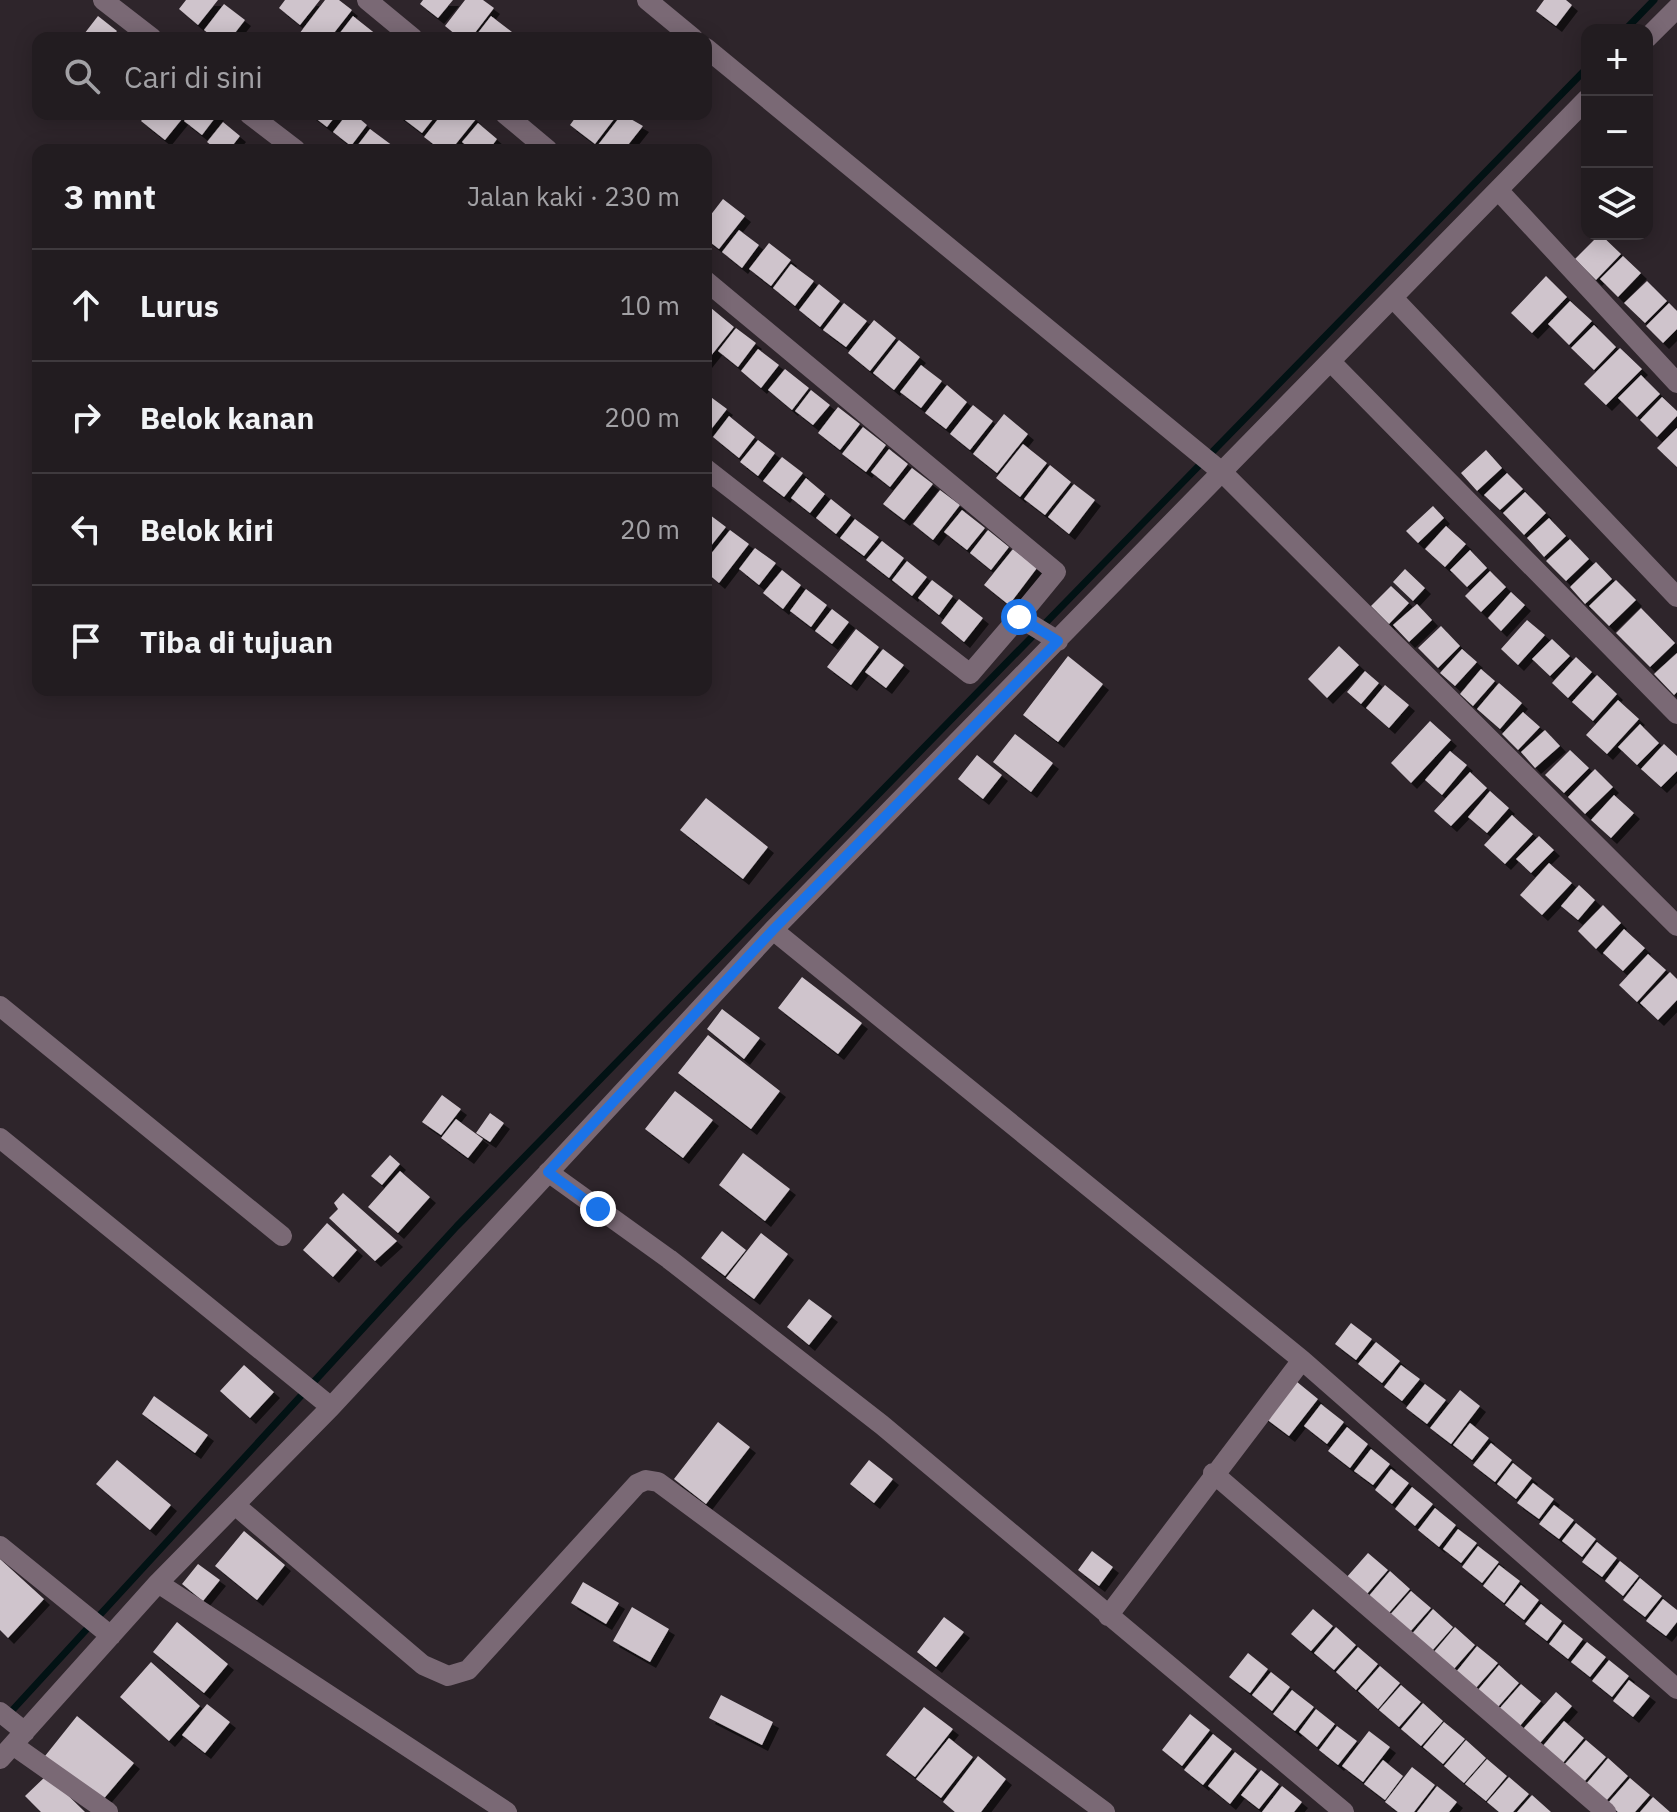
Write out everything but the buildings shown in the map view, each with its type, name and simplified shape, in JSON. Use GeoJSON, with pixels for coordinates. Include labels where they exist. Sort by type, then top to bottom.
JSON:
{"type":"FeatureCollection","features":[{"type":"Feature","properties":{"kind":"street"},"geometry":{"type":"LineString","coordinates":[[103,0],[144,32]]}},
{"type":"Feature","properties":{"kind":"street"},"geometry":{"type":"LineString","coordinates":[[367,0],[406,32]]}},
{"type":"Feature","properties":{"kind":"street"},"geometry":{"type":"LineString","coordinates":[[647,0],[686,32]]}},
{"type":"Feature","properties":{"kind":"street"},"geometry":{"type":"LineString","coordinates":[[1653,32],[1677,8]]}},
{"type":"Feature","properties":{"kind":"street"},"geometry":{"type":"LineString","coordinates":[[712,53],[1223,473],[1676,921]]}},
{"type":"Feature","properties":{"kind":"street"},"geometry":{"type":"LineString","coordinates":[[15,1741],[158,1583],[235,1505],[327,1403],[773,930],[1054,638],[1223,473],[1581,105]]}},
{"type":"Feature","properties":{"kind":"street"},"geometry":{"type":"LineString","coordinates":[[257,120],[288,144]]}},
{"type":"Feature","properties":{"kind":"street"},"geometry":{"type":"LineString","coordinates":[[512,120],[541,144]]}},
{"type":"Feature","properties":{"kind":"street"},"geometry":{"type":"LineString","coordinates":[[1498,190],[1677,383]]}},
{"type":"Feature","properties":{"kind":"street"},"geometry":{"type":"LineString","coordinates":[[712,286],[1056,572],[1023,620],[970,674],[712,474]]}},
{"type":"Feature","properties":{"kind":"street"},"geometry":{"type":"LineString","coordinates":[[1393,298],[1677,597]]}},
{"type":"Feature","properties":{"kind":"street"},"geometry":{"type":"LineString","coordinates":[[1331,362],[1677,714]]}},
{"type":"Feature","properties":{"kind":"street"},"geometry":{"type":"LineString","coordinates":[[1023,620],[1054,638]]}},
{"type":"Feature","properties":{"kind":"street"},"geometry":{"type":"LineString","coordinates":[[773,930],[1302,1360],[1677,1689]]}},
{"type":"Feature","properties":{"kind":"street"},"geometry":{"type":"LineString","coordinates":[[0,1006],[282,1236]]}},
{"type":"Feature","properties":{"kind":"street"},"geometry":{"type":"LineString","coordinates":[[0,1138],[327,1403]]}},
{"type":"Feature","properties":{"kind":"street"},"geometry":{"type":"LineString","coordinates":[[548,1172],[669,1259],[870,1415],[1344,1812]]}},
{"type":"Feature","properties":{"kind":"street"},"geometry":{"type":"LineString","coordinates":[[1108,1616],[1213,1473],[1302,1360]]}},
{"type":"Feature","properties":{"kind":"street"},"geometry":{"type":"LineString","coordinates":[[1213,1473],[1606,1812]]}},
{"type":"Feature","properties":{"kind":"street"},"geometry":{"type":"LineString","coordinates":[[235,1505],[423,1665],[448,1676],[468,1670],[637,1484],[646,1480],[658,1482],[1105,1812]]}},
{"type":"Feature","properties":{"kind":"street"},"geometry":{"type":"LineString","coordinates":[[0,1546],[111,1636]]}},
{"type":"Feature","properties":{"kind":"street"},"geometry":{"type":"LineString","coordinates":[[158,1583],[507,1812]]}},
{"type":"Feature","properties":{"kind":"street"},"geometry":{"type":"LineString","coordinates":[[0,1712],[15,1741],[108,1812]]}},
{"type":"Feature","properties":{"kind":"waterway"},"geometry":{"type":"LineString","coordinates":[[1631,24],[1654,0]]}},
{"type":"Feature","properties":{"kind":"waterway"},"geometry":{"type":"LineString","coordinates":[[7,1716],[457,1226],[1581,74]]}},
{"type":"Feature","properties":{"kind":"route"},"geometry":{"type":"LineString","coordinates":[[598,1209],[548,1172],[773,930],[1058,641],[1019,617]]}}]}
